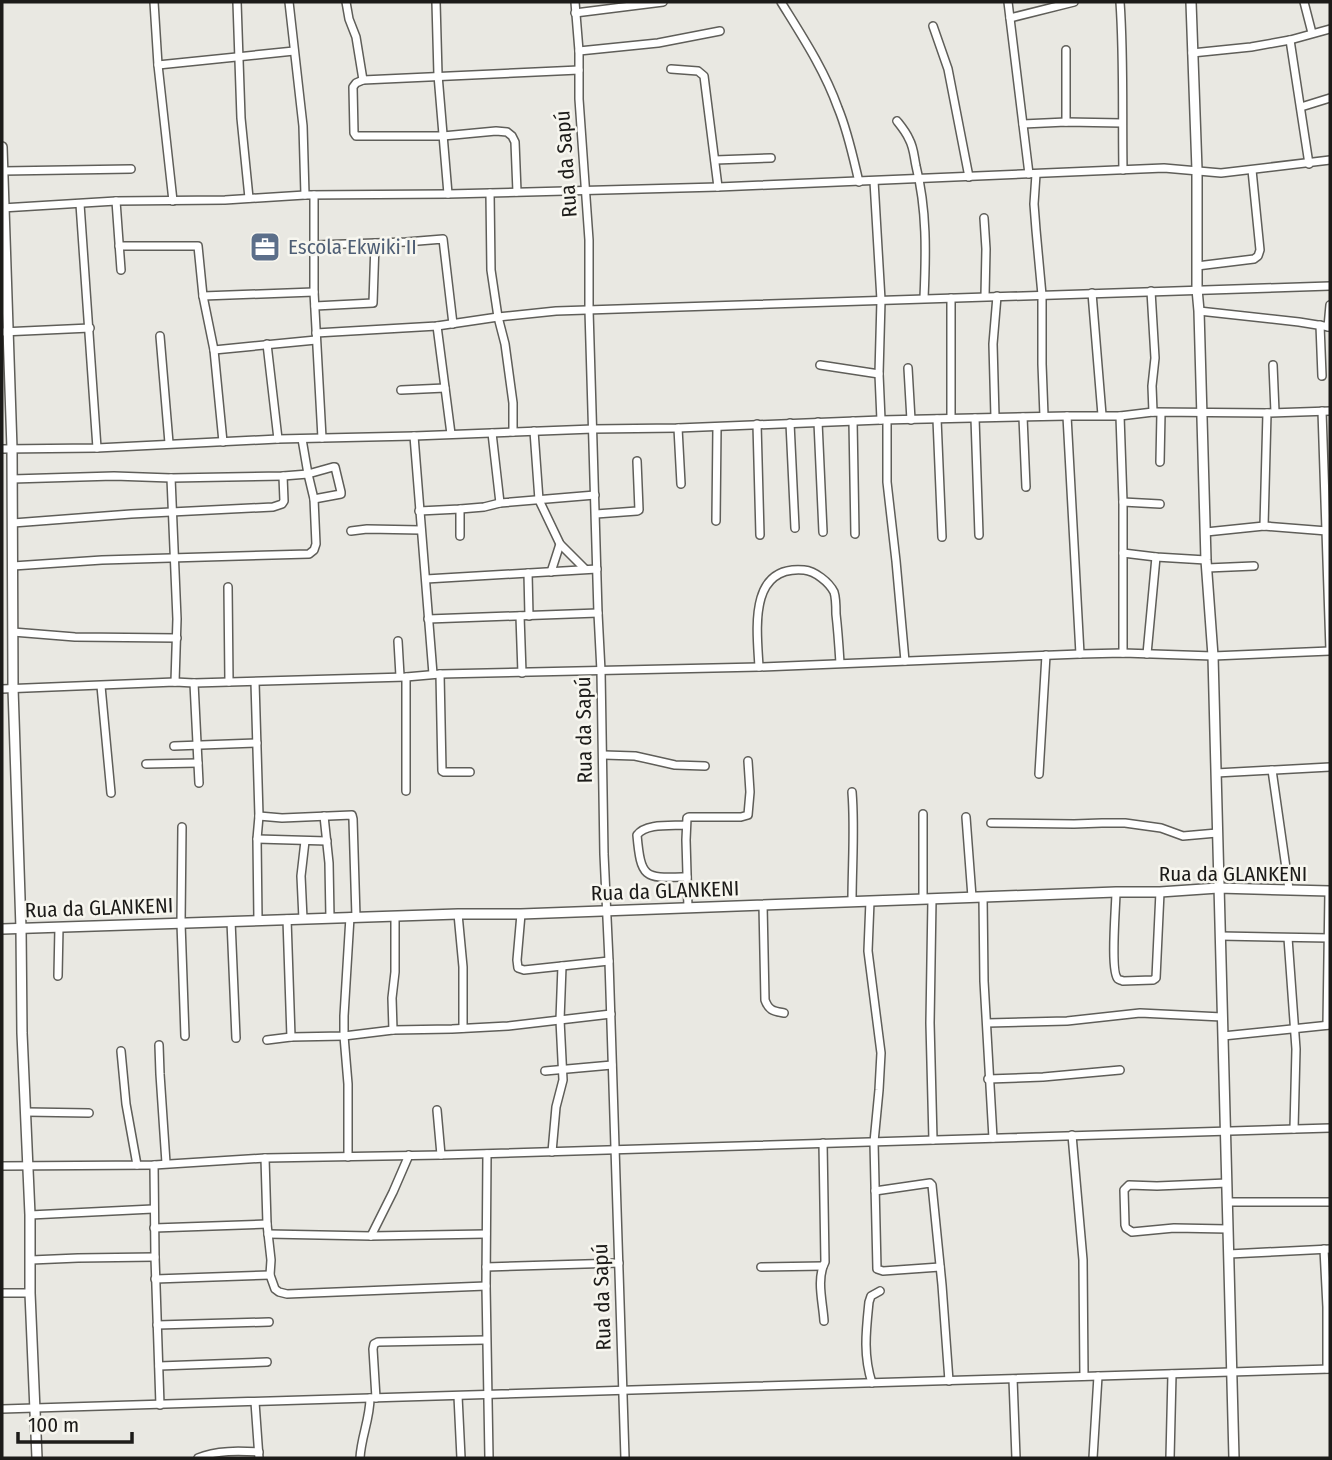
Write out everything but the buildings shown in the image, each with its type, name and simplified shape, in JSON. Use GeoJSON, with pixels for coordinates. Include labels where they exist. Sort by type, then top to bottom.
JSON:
{"type":"FeatureCollection","features":[{"type":"Feature","properties":{"kind":"street"},"geometry":{"type":"LineString","coordinates":[[154,2],[173,201]]}},
{"type":"Feature","properties":{"kind":"street"},"geometry":{"type":"LineString","coordinates":[[237,2],[238,56],[249,198]]}},
{"type":"Feature","properties":{"kind":"street"},"geometry":{"type":"LineString","coordinates":[[289,2],[303,126],[305,195]]}},
{"type":"Feature","properties":{"kind":"street"},"geometry":{"type":"LineString","coordinates":[[346,2],[356,37],[363,80]]}},
{"type":"Feature","properties":{"kind":"street"},"geometry":{"type":"LineString","coordinates":[[436,2],[438,75],[448,194]]}},
{"type":"Feature","properties":{"kind":"street","name":"Rua da Sapú"},"geometry":{"type":"LineString","coordinates":[[575,2],[589,240],[604,755],[604,854],[625,1458]]}},
{"type":"Feature","properties":{"kind":"street"},"geometry":{"type":"LineString","coordinates":[[575,13],[663,2]]}},
{"type":"Feature","properties":{"kind":"street"},"geometry":{"type":"LineString","coordinates":[[781,2],[807,42],[830,89],[844,125],[859,182]]}},
{"type":"Feature","properties":{"kind":"street"},"geometry":{"type":"LineString","coordinates":[[1009,2],[1023,124],[1032,174],[1042,295],[1044,416]]}},
{"type":"Feature","properties":{"kind":"street"},"geometry":{"type":"LineString","coordinates":[[1010,18],[1074,2]]}},
{"type":"Feature","properties":{"kind":"street"},"geometry":{"type":"LineString","coordinates":[[1120,2],[1124,62],[1123,170]]}},
{"type":"Feature","properties":{"kind":"street"},"geometry":{"type":"LineString","coordinates":[[1191,2],[1197,170],[1197,289],[1213,656],[1234,1458]]}},
{"type":"Feature","properties":{"kind":"street"},"geometry":{"type":"LineString","coordinates":[[1304,2],[1312,33]]}},
{"type":"Feature","properties":{"kind":"street"},"geometry":{"type":"LineString","coordinates":[[933,26],[948,69],[969,177]]}},
{"type":"Feature","properties":{"kind":"street"},"geometry":{"type":"LineString","coordinates":[[1192,53],[1290,40],[1330,29]]}},
{"type":"Feature","properties":{"kind":"street"},"geometry":{"type":"LineString","coordinates":[[579,51],[658,43],[720,31]]}},
{"type":"Feature","properties":{"kind":"street"},"geometry":{"type":"LineString","coordinates":[[1290,40],[1309,164]]}},
{"type":"Feature","properties":{"kind":"street"},"geometry":{"type":"LineString","coordinates":[[1066,50],[1066,122]]}},
{"type":"Feature","properties":{"kind":"street"},"geometry":{"type":"LineString","coordinates":[[159,65],[294,51]]}},
{"type":"Feature","properties":{"kind":"street"},"geometry":{"type":"LineString","coordinates":[[671,69],[698,71],[704,76],[718,187]]}},
{"type":"Feature","properties":{"kind":"street"},"geometry":{"type":"LineString","coordinates":[[517,192],[515,142],[507,132],[443,136],[356,136],[353,87],[363,80],[579,70]]}},
{"type":"Feature","properties":{"kind":"street"},"geometry":{"type":"LineString","coordinates":[[1301,107],[1330,98]]}},
{"type":"Feature","properties":{"kind":"street"},"geometry":{"type":"LineString","coordinates":[[897,121],[909,138],[920,179],[925,219],[924,298]]}},
{"type":"Feature","properties":{"kind":"street"},"geometry":{"type":"LineString","coordinates":[[1023,124],[1122,123]]}},
{"type":"Feature","properties":{"kind":"street"},"geometry":{"type":"LineString","coordinates":[[2,147],[7,449],[12,479],[13,523],[13,688],[20,969],[29,1166],[30,1293],[37,1458]]}},
{"type":"Feature","properties":{"kind":"street"},"geometry":{"type":"LineString","coordinates":[[715,160],[771,158]]}},
{"type":"Feature","properties":{"kind":"street"},"geometry":{"type":"LineString","coordinates":[[3,208],[116,201],[305,195],[718,187],[1164,168],[1212,173],[1330,160]]}},
{"type":"Feature","properties":{"kind":"street"},"geometry":{"type":"LineString","coordinates":[[3,171],[131,169]]}},
{"type":"Feature","properties":{"kind":"street"},"geometry":{"type":"LineString","coordinates":[[1197,266],[1254,259],[1258,256],[1260,250],[1252,170]]}},
{"type":"Feature","properties":{"kind":"street"},"geometry":{"type":"LineString","coordinates":[[874,181],[881,300],[879,374],[905,661]]}},
{"type":"Feature","properties":{"kind":"street"},"geometry":{"type":"LineString","coordinates":[[491,193],[491,270],[505,344],[513,403],[513,432]]}},
{"type":"Feature","properties":{"kind":"street"},"geometry":{"type":"LineString","coordinates":[[314,195],[314,292],[322,438]]}},
{"type":"Feature","properties":{"kind":"street"},"geometry":{"type":"LineString","coordinates":[[116,201],[121,270]]}},
{"type":"Feature","properties":{"kind":"street"},"geometry":{"type":"LineString","coordinates":[[80,204],[97,448]]}},
{"type":"Feature","properties":{"kind":"street"},"geometry":{"type":"LineString","coordinates":[[984,218],[985,296]]}},
{"type":"Feature","properties":{"kind":"street"},"geometry":{"type":"LineString","coordinates":[[315,245],[443,239],[453,324]]}},
{"type":"Feature","properties":{"kind":"street"},"geometry":{"type":"LineString","coordinates":[[315,306],[373,303],[374,243]]}},
{"type":"Feature","properties":{"kind":"street"},"geometry":{"type":"LineString","coordinates":[[119,246],[198,246],[203,296],[214,350],[223,442]]}},
{"type":"Feature","properties":{"kind":"street"},"geometry":{"type":"LineString","coordinates":[[214,350],[556,311],[1330,286]]}},
{"type":"Feature","properties":{"kind":"street"},"geometry":{"type":"LineString","coordinates":[[203,296],[314,292]]}},
{"type":"Feature","properties":{"kind":"street"},"geometry":{"type":"LineString","coordinates":[[1151,292],[1155,358],[1153,386],[1160,462]]}},
{"type":"Feature","properties":{"kind":"street"},"geometry":{"type":"LineString","coordinates":[[1091,293],[1102,415]]}},
{"type":"Feature","properties":{"kind":"street"},"geometry":{"type":"LineString","coordinates":[[995,417],[993,344],[997,296]]}},
{"type":"Feature","properties":{"kind":"street"},"geometry":{"type":"LineString","coordinates":[[951,298],[951,418]]}},
{"type":"Feature","properties":{"kind":"street"},"geometry":{"type":"LineString","coordinates":[[1322,376],[1330,305]]}},
{"type":"Feature","properties":{"kind":"street"},"geometry":{"type":"LineString","coordinates":[[1199,311],[1326,327]]}},
{"type":"Feature","properties":{"kind":"street"},"geometry":{"type":"LineString","coordinates":[[437,326],[451,434]]}},
{"type":"Feature","properties":{"kind":"street"},"geometry":{"type":"LineString","coordinates":[[4,332],[90,328]]}},
{"type":"Feature","properties":{"kind":"street"},"geometry":{"type":"LineString","coordinates":[[160,337],[169,443]]}},
{"type":"Feature","properties":{"kind":"street"},"geometry":{"type":"LineString","coordinates":[[267,344],[278,439]]}},
{"type":"Feature","properties":{"kind":"street"},"geometry":{"type":"LineString","coordinates":[[820,365],[879,374]]}},
{"type":"Feature","properties":{"kind":"street"},"geometry":{"type":"LineString","coordinates":[[1264,526],[1273,365]]}},
{"type":"Feature","properties":{"kind":"street"},"geometry":{"type":"LineString","coordinates":[[908,368],[911,420]]}},
{"type":"Feature","properties":{"kind":"street"},"geometry":{"type":"LineString","coordinates":[[401,390],[445,388]]}},
{"type":"Feature","properties":{"kind":"street"},"geometry":{"type":"LineString","coordinates":[[2,688],[759,667],[1080,654],[1213,656],[1330,651],[1326,411],[1157,412],[1120,416],[951,418],[7,449]]}},
{"type":"Feature","properties":{"kind":"street"},"geometry":{"type":"LineString","coordinates":[[1068,415],[1080,654]]}},
{"type":"Feature","properties":{"kind":"street"},"geometry":{"type":"LineString","coordinates":[[1120,416],[1123,653]]}},
{"type":"Feature","properties":{"kind":"street"},"geometry":{"type":"LineString","coordinates":[[1023,417],[1026,487]]}},
{"type":"Feature","properties":{"kind":"street"},"geometry":{"type":"LineString","coordinates":[[975,418],[979,536]]}},
{"type":"Feature","properties":{"kind":"street"},"geometry":{"type":"LineString","coordinates":[[937,419],[942,537]]}},
{"type":"Feature","properties":{"kind":"street"},"geometry":{"type":"LineString","coordinates":[[853,421],[855,534]]}},
{"type":"Feature","properties":{"kind":"street"},"geometry":{"type":"LineString","coordinates":[[818,422],[823,531]]}},
{"type":"Feature","properties":{"kind":"street"},"geometry":{"type":"LineString","coordinates":[[790,423],[795,528]]}},
{"type":"Feature","properties":{"kind":"street"},"geometry":{"type":"LineString","coordinates":[[757,424],[760,534]]}},
{"type":"Feature","properties":{"kind":"street"},"geometry":{"type":"LineString","coordinates":[[716,522],[717,427]]}},
{"type":"Feature","properties":{"kind":"street"},"geometry":{"type":"LineString","coordinates":[[678,428],[681,484]]}},
{"type":"Feature","properties":{"kind":"street"},"geometry":{"type":"LineString","coordinates":[[534,431],[540,500],[560,544],[586,569]]}},
{"type":"Feature","properties":{"kind":"street"},"geometry":{"type":"LineString","coordinates":[[492,433],[500,503]]}},
{"type":"Feature","properties":{"kind":"street"},"geometry":{"type":"LineString","coordinates":[[414,436],[428,619],[437,674],[442,771],[470,772]]}},
{"type":"Feature","properties":{"kind":"street"},"geometry":{"type":"LineString","coordinates":[[13,566],[309,554],[314,551],[316,544],[314,499],[302,439]]}},
{"type":"Feature","properties":{"kind":"street"},"geometry":{"type":"LineString","coordinates":[[596,514],[639,510],[637,461]]}},
{"type":"Feature","properties":{"kind":"street"},"geometry":{"type":"LineString","coordinates":[[12,479],[284,476],[308,474],[333,467],[337,470],[341,494],[314,499]]}},
{"type":"Feature","properties":{"kind":"street"},"geometry":{"type":"LineString","coordinates":[[13,523],[278,507],[284,501],[284,476]]}},
{"type":"Feature","properties":{"kind":"street"},"geometry":{"type":"LineString","coordinates":[[171,478],[177,638],[175,682]]}},
{"type":"Feature","properties":{"kind":"street"},"geometry":{"type":"LineString","coordinates":[[419,510],[484,507],[500,503],[595,495]]}},
{"type":"Feature","properties":{"kind":"street"},"geometry":{"type":"LineString","coordinates":[[1123,502],[1160,504]]}},
{"type":"Feature","properties":{"kind":"street"},"geometry":{"type":"LineString","coordinates":[[460,509],[460,536]]}},
{"type":"Feature","properties":{"kind":"street"},"geometry":{"type":"LineString","coordinates":[[1206,532],[1264,526],[1327,530]]}},
{"type":"Feature","properties":{"kind":"street"},"geometry":{"type":"LineString","coordinates":[[351,531],[421,530]]}},
{"type":"Feature","properties":{"kind":"street"},"geometry":{"type":"LineString","coordinates":[[551,572],[560,544]]}},
{"type":"Feature","properties":{"kind":"street"},"geometry":{"type":"LineString","coordinates":[[1123,553],[1207,564],[1254,566]]}},
{"type":"Feature","properties":{"kind":"street"},"geometry":{"type":"LineString","coordinates":[[1147,654],[1156,557]]}},
{"type":"Feature","properties":{"kind":"street"},"geometry":{"type":"LineString","coordinates":[[426,579],[597,569]]}},
{"type":"Feature","properties":{"kind":"street"},"geometry":{"type":"LineString","coordinates":[[759,667],[759,600],[765,587],[777,575],[792,570],[809,571],[821,578],[834,593],[840,663]]}},
{"type":"Feature","properties":{"kind":"street"},"geometry":{"type":"LineString","coordinates":[[528,573],[529,615]]}},
{"type":"Feature","properties":{"kind":"street"},"geometry":{"type":"LineString","coordinates":[[228,587],[229,682]]}},
{"type":"Feature","properties":{"kind":"street"},"geometry":{"type":"LineString","coordinates":[[428,619],[598,613]]}},
{"type":"Feature","properties":{"kind":"street"},"geometry":{"type":"LineString","coordinates":[[520,616],[522,673]]}},
{"type":"Feature","properties":{"kind":"street"},"geometry":{"type":"LineString","coordinates":[[13,632],[75,637],[177,638]]}},
{"type":"Feature","properties":{"kind":"street"},"geometry":{"type":"LineString","coordinates":[[398,641],[403,677],[406,791]]}},
{"type":"Feature","properties":{"kind":"street"},"geometry":{"type":"LineString","coordinates":[[1039,774],[1046,656]]}},
{"type":"Feature","properties":{"kind":"street"},"geometry":{"type":"LineString","coordinates":[[255,682],[259,816],[258,920]]}},
{"type":"Feature","properties":{"kind":"street"},"geometry":{"type":"LineString","coordinates":[[194,683],[199,783]]}},
{"type":"Feature","properties":{"kind":"street"},"geometry":{"type":"LineString","coordinates":[[101,686],[111,793]]}},
{"type":"Feature","properties":{"kind":"street"},"geometry":{"type":"LineString","coordinates":[[174,746],[257,743]]}},
{"type":"Feature","properties":{"kind":"street"},"geometry":{"type":"LineString","coordinates":[[604,755],[635,756],[675,765],[705,766]]}},
{"type":"Feature","properties":{"kind":"street"},"geometry":{"type":"LineString","coordinates":[[688,908],[687,818],[748,815],[748,761]]}},
{"type":"Feature","properties":{"kind":"street"},"geometry":{"type":"LineString","coordinates":[[146,764],[198,763]]}},
{"type":"Feature","properties":{"kind":"street"},"geometry":{"type":"LineString","coordinates":[[1216,773],[1330,767]]}},
{"type":"Feature","properties":{"kind":"street"},"geometry":{"type":"LineString","coordinates":[[1272,770],[1289,889]]}},
{"type":"Feature","properties":{"kind":"street"},"geometry":{"type":"LineString","coordinates":[[852,792],[852,902]]}},
{"type":"Feature","properties":{"kind":"street"},"geometry":{"type":"LineString","coordinates":[[923,814],[928,899],[933,1140]]}},
{"type":"Feature","properties":{"kind":"street"},"geometry":{"type":"LineString","coordinates":[[259,816],[353,817],[353,917],[344,1036],[348,1084],[348,1157]]}},
{"type":"Feature","properties":{"kind":"street"},"geometry":{"type":"LineString","coordinates":[[324,816],[329,863],[330,918]]}},
{"type":"Feature","properties":{"kind":"street"},"geometry":{"type":"LineString","coordinates":[[966,817],[972,897]]}},
{"type":"Feature","properties":{"kind":"street"},"geometry":{"type":"LineString","coordinates":[[991,822],[1125,823],[1161,828],[1183,835],[1217,833]]}},
{"type":"Feature","properties":{"kind":"street"},"geometry":{"type":"LineString","coordinates":[[686,825],[654,827],[641,830],[637,835],[639,858],[649,876],[687,877]]}},
{"type":"Feature","properties":{"kind":"street"},"geometry":{"type":"LineString","coordinates":[[182,827],[181,923],[185,1037]]}},
{"type":"Feature","properties":{"kind":"street"},"geometry":{"type":"LineString","coordinates":[[257,839],[327,841]]}},
{"type":"Feature","properties":{"kind":"street"},"geometry":{"type":"LineString","coordinates":[[303,919],[301,876],[305,841]]}},
{"type":"Feature","properties":{"kind":"street","name":"Rua da GLANKENI"},"geometry":{"type":"LineString","coordinates":[[2,929],[521,914],[1218,888],[1329,891]]}},
{"type":"Feature","properties":{"kind":"street"},"geometry":{"type":"LineString","coordinates":[[1223,1036],[1329,1025],[1329,891]]}},
{"type":"Feature","properties":{"kind":"street"},"geometry":{"type":"LineString","coordinates":[[1116,892],[1113,944],[1116,977],[1123,981],[1156,978],[1160,892]]}},
{"type":"Feature","properties":{"kind":"street"},"geometry":{"type":"LineString","coordinates":[[983,897],[982,938],[993,1138]]}},
{"type":"Feature","properties":{"kind":"street"},"geometry":{"type":"LineString","coordinates":[[870,901],[868,951],[881,1053],[874,1142],[877,1269],[883,1271],[940,1267]]}},
{"type":"Feature","properties":{"kind":"street"},"geometry":{"type":"LineString","coordinates":[[763,905],[765,1000],[772,1011],[784,1013]]}},
{"type":"Feature","properties":{"kind":"street"},"geometry":{"type":"LineString","coordinates":[[458,914],[463,967],[463,1028]]}},
{"type":"Feature","properties":{"kind":"street"},"geometry":{"type":"LineString","coordinates":[[521,914],[517,966],[524,970],[609,961]]}},
{"type":"Feature","properties":{"kind":"street"},"geometry":{"type":"LineString","coordinates":[[393,1030],[395,916]]}},
{"type":"Feature","properties":{"kind":"street"},"geometry":{"type":"LineString","coordinates":[[287,919],[291,1037]]}},
{"type":"Feature","properties":{"kind":"street"},"geometry":{"type":"LineString","coordinates":[[231,921],[236,1038]]}},
{"type":"Feature","properties":{"kind":"street"},"geometry":{"type":"LineString","coordinates":[[58,976],[59,927]]}},
{"type":"Feature","properties":{"kind":"street"},"geometry":{"type":"LineString","coordinates":[[1220,936],[1329,937]]}},
{"type":"Feature","properties":{"kind":"street"},"geometry":{"type":"LineString","coordinates":[[1288,938],[1296,1049],[1294,1129]]}},
{"type":"Feature","properties":{"kind":"street"},"geometry":{"type":"LineString","coordinates":[[552,1152],[563,1070],[560,1020],[562,966]]}},
{"type":"Feature","properties":{"kind":"street"},"geometry":{"type":"LineString","coordinates":[[987,1023],[1067,1021],[1140,1013],[1222,1017]]}},
{"type":"Feature","properties":{"kind":"street"},"geometry":{"type":"LineString","coordinates":[[267,1040],[344,1036],[393,1030],[508,1026],[611,1014]]}},
{"type":"Feature","properties":{"kind":"street"},"geometry":{"type":"LineString","coordinates":[[159,1045],[166,1163]]}},
{"type":"Feature","properties":{"kind":"street"},"geometry":{"type":"LineString","coordinates":[[121,1051],[126,1104],[137,1165]]}},
{"type":"Feature","properties":{"kind":"street"},"geometry":{"type":"LineString","coordinates":[[545,1071],[612,1065]]}},
{"type":"Feature","properties":{"kind":"street"},"geometry":{"type":"LineString","coordinates":[[988,1079],[1120,1070]]}},
{"type":"Feature","properties":{"kind":"street"},"geometry":{"type":"LineString","coordinates":[[437,1110],[441,1155]]}},
{"type":"Feature","properties":{"kind":"street"},"geometry":{"type":"LineString","coordinates":[[26,1112],[89,1114]]}},
{"type":"Feature","properties":{"kind":"street"},"geometry":{"type":"LineString","coordinates":[[2,1166],[137,1165],[265,1158],[487,1154],[1330,1128]]}},
{"type":"Feature","properties":{"kind":"street"},"geometry":{"type":"LineString","coordinates":[[1072,1135],[1083,1270],[1084,1376]]}},
{"type":"Feature","properties":{"kind":"street"},"geometry":{"type":"LineString","coordinates":[[822,1143],[825,1262],[821,1287],[824,1321]]}},
{"type":"Feature","properties":{"kind":"street"},"geometry":{"type":"LineString","coordinates":[[487,1154],[486,1340],[489,1458]]}},
{"type":"Feature","properties":{"kind":"street"},"geometry":{"type":"LineString","coordinates":[[371,1236],[409,1155]]}},
{"type":"Feature","properties":{"kind":"street"},"geometry":{"type":"LineString","coordinates":[[265,1158],[270,1275],[275,1289],[279,1292],[287,1294],[486,1286]]}},
{"type":"Feature","properties":{"kind":"street"},"geometry":{"type":"LineString","coordinates":[[153,1164],[160,1405]]}},
{"type":"Feature","properties":{"kind":"street"},"geometry":{"type":"LineString","coordinates":[[1227,1183],[1129,1185],[1124,1190],[1125,1225],[1132,1232],[1174,1228],[1228,1229]]}},
{"type":"Feature","properties":{"kind":"street"},"geometry":{"type":"LineString","coordinates":[[875,1191],[931,1184],[948,1381]]}},
{"type":"Feature","properties":{"kind":"street"},"geometry":{"type":"LineString","coordinates":[[1227,1202],[1330,1202]]}},
{"type":"Feature","properties":{"kind":"street"},"geometry":{"type":"LineString","coordinates":[[30,1215],[153,1209]]}},
{"type":"Feature","properties":{"kind":"street"},"geometry":{"type":"LineString","coordinates":[[154,1228],[267,1224]]}},
{"type":"Feature","properties":{"kind":"street"},"geometry":{"type":"LineString","coordinates":[[268,1234],[486,1234]]}},
{"type":"Feature","properties":{"kind":"street"},"geometry":{"type":"LineString","coordinates":[[2,1409],[1329,1369],[1327,1249],[1229,1254]]}},
{"type":"Feature","properties":{"kind":"street"},"geometry":{"type":"LineString","coordinates":[[31,1260],[155,1257]]}},
{"type":"Feature","properties":{"kind":"street"},"geometry":{"type":"LineString","coordinates":[[486,1267],[619,1263]]}},
{"type":"Feature","properties":{"kind":"street"},"geometry":{"type":"LineString","coordinates":[[761,1268],[823,1266]]}},
{"type":"Feature","properties":{"kind":"street"},"geometry":{"type":"LineString","coordinates":[[155,1279],[270,1275]]}},
{"type":"Feature","properties":{"kind":"street"},"geometry":{"type":"LineString","coordinates":[[872,1383],[865,1350],[869,1302],[872,1296],[880,1292]]}},
{"type":"Feature","properties":{"kind":"street"},"geometry":{"type":"LineString","coordinates":[[2,1293],[30,1293]]}},
{"type":"Feature","properties":{"kind":"street"},"geometry":{"type":"LineString","coordinates":[[157,1325],[269,1322]]}},
{"type":"Feature","properties":{"kind":"street"},"geometry":{"type":"LineString","coordinates":[[360,1458],[364,1428],[373,1398],[374,1344],[486,1340]]}},
{"type":"Feature","properties":{"kind":"street"},"geometry":{"type":"LineString","coordinates":[[159,1366],[267,1362]]}},
{"type":"Feature","properties":{"kind":"street"},"geometry":{"type":"LineString","coordinates":[[1170,1458],[1172,1374]]}},
{"type":"Feature","properties":{"kind":"street"},"geometry":{"type":"LineString","coordinates":[[1093,1458],[1098,1376]]}},
{"type":"Feature","properties":{"kind":"street"},"geometry":{"type":"LineString","coordinates":[[1013,1379],[1016,1458]]}},
{"type":"Feature","properties":{"kind":"street"},"geometry":{"type":"LineString","coordinates":[[458,1396],[461,1458]]}},
{"type":"Feature","properties":{"kind":"street"},"geometry":{"type":"LineString","coordinates":[[198,1458],[242,1451],[259,1455],[255,1402]]}},
{"type":"Feature","properties":{"kind":"place","name":"Escola Ekwiki II"},"geometry":{"type":"Point","coordinates":[265,247]}}]}
